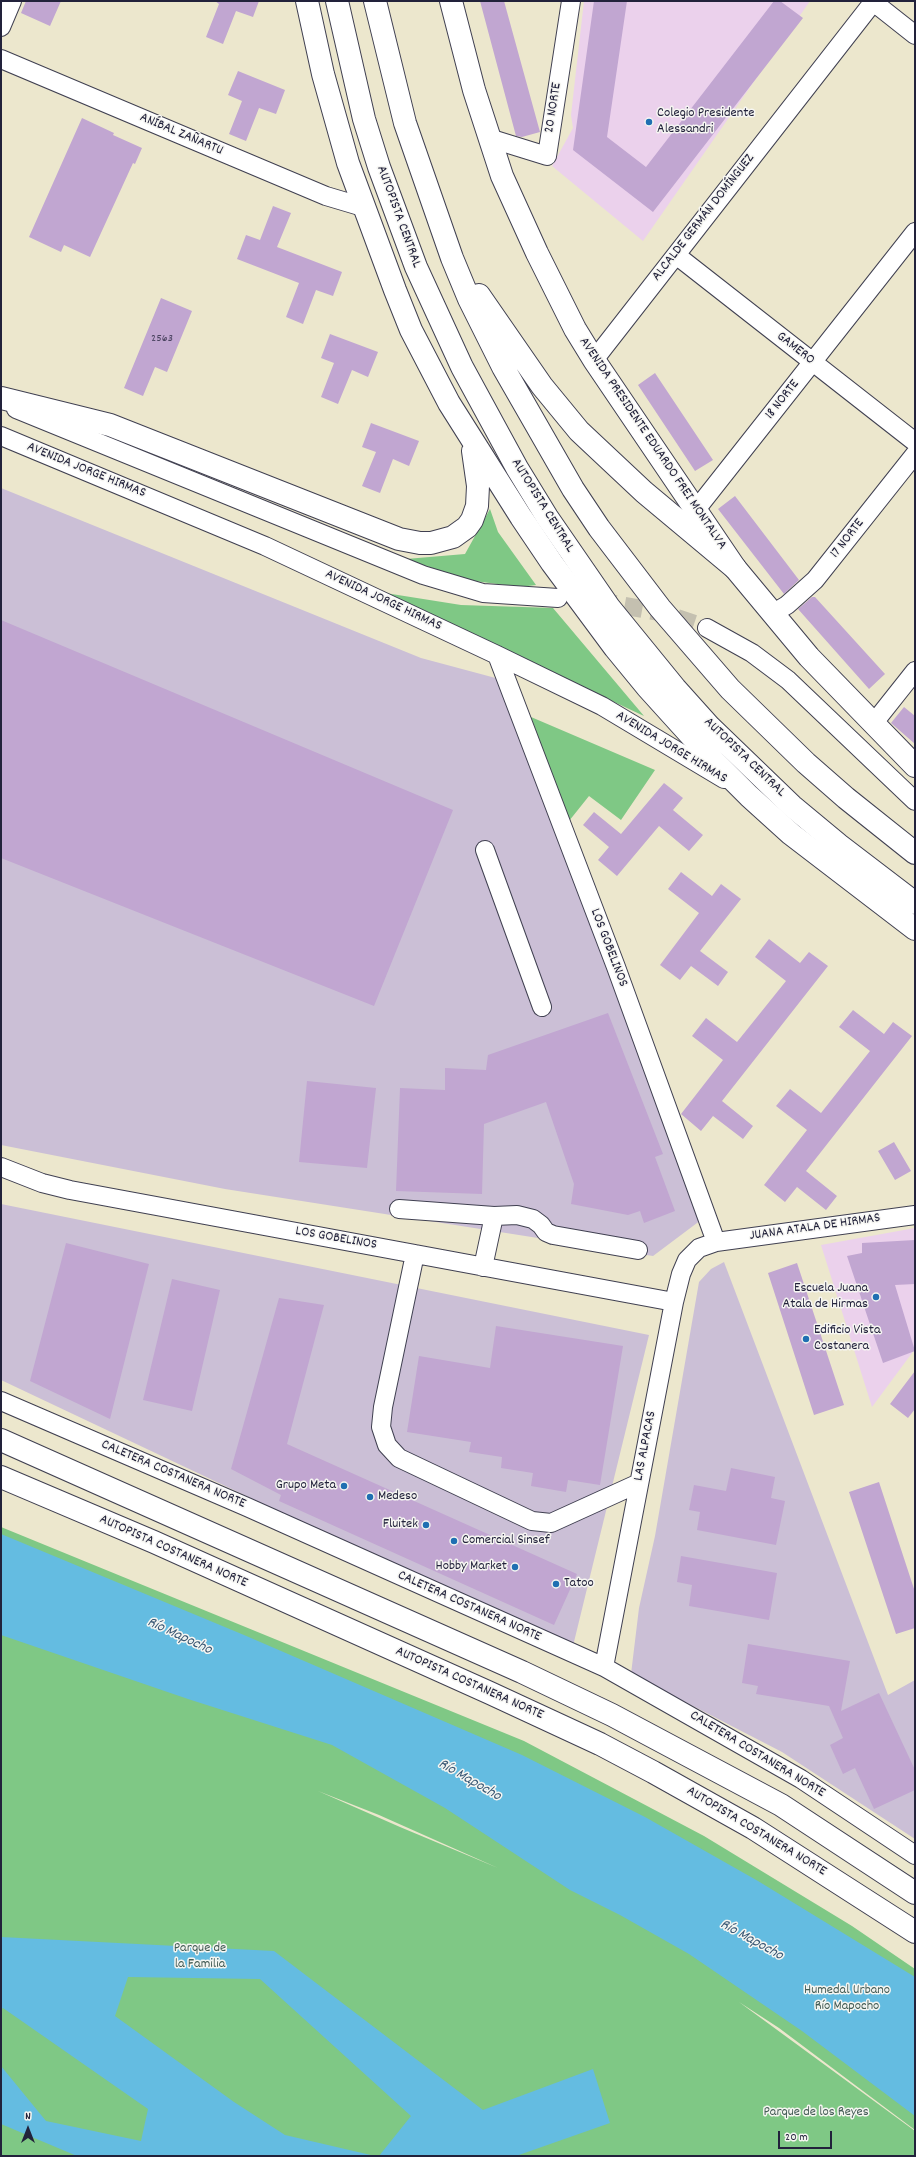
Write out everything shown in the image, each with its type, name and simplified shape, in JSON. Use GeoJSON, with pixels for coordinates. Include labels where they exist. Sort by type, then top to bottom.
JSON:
{"type":"FeatureCollection","features":[{"type":"Feature","properties":{"kind":"main road"},"geometry":{"type":"LineString","coordinates":[[307,1],[323,74],[363,207],[411,330],[430,369],[469,438],[552,564],[615,648],[680,725],[749,796],[824,861],[915,929]]}},
{"type":"Feature","properties":{"kind":"main road","name":"AUTOPISTA CENTRAL"},"geometry":{"type":"LineString","coordinates":[[336,1],[364,119],[379,167],[416,267],[465,373],[517,468],[547,516],[609,607],[675,688],[710,727],[798,810],[839,845],[915,903]]}},
{"type":"Feature","properties":{"kind":"main road"},"geometry":{"type":"LineString","coordinates":[[375,1],[393,82],[405,123],[452,258],[488,339],[549,449],[599,528],[660,608],[725,683],[773,732],[846,798],[915,853]]}},
{"type":"Feature","properties":{"kind":"main road","name":"AVENIDA PRESIDENTE EDUARDO FREI MONTALVA"},"geometry":{"type":"LineString","coordinates":[[451,1],[474,90],[489,138],[518,213],[557,293],[594,360],[735,568],[772,614],[830,680],[915,766]]}},
{"type":"Feature","properties":{"kind":"main road"},"geometry":{"type":"LineString","coordinates":[[452,258],[542,386],[580,431],[644,492],[735,568]]}},
{"type":"Feature","properties":{"kind":"main road"},"geometry":{"type":"LineString","coordinates":[[1,398],[110,425],[399,539],[420,543],[443,541],[453,537],[467,527],[472,520],[477,506],[478,486],[469,438]]}},
{"type":"Feature","properties":{"kind":"main road"},"geometry":{"type":"LineString","coordinates":[[1,1440],[522,1672],[612,1715],[781,1805],[915,1893]]}},
{"type":"Feature","properties":{"kind":"main road","name":"AUTOPISTA COSTANERA NORTE"},"geometry":{"type":"LineString","coordinates":[[1,1477],[154,1542],[497,1696],[600,1744],[660,1775],[753,1828],[915,1932]]}},
{"type":"Feature","properties":{"kind":"street"},"geometry":{"type":"LineString","coordinates":[[1,27],[12,1]]}},
{"type":"Feature","properties":{"kind":"street","name":"20 NORTE"},"geometry":{"type":"LineString","coordinates":[[489,138],[547,156],[571,1]]}},
{"type":"Feature","properties":{"kind":"street"},"geometry":{"type":"LineString","coordinates":[[873,1],[915,35]]}},
{"type":"Feature","properties":{"kind":"street","name":"ALCALDE GERMÁN DOMÍNGUEZ"},"geometry":{"type":"LineString","coordinates":[[594,360],[873,1]]}},
{"type":"Feature","properties":{"kind":"street","name":"ANÍBAL ZAÑARTU"},"geometry":{"type":"LineString","coordinates":[[1,59],[326,196],[363,207]]}},
{"type":"Feature","properties":{"kind":"street","name":"18 NORTE"},"geometry":{"type":"LineString","coordinates":[[695,511],[915,232]]}},
{"type":"Feature","properties":{"kind":"street","name":"GAMERO"},"geometry":{"type":"LineString","coordinates":[[676,255],[915,442]]}},
{"type":"Feature","properties":{"kind":"street"},"geometry":{"type":"LineString","coordinates":[[1,403],[423,576],[483,592],[558,598]]}},
{"type":"Feature","properties":{"kind":"street","name":"AVENIDA JORGE HIRMAS"},"geometry":{"type":"LineString","coordinates":[[1,436],[265,546],[497,655],[613,712],[698,762],[749,796]]}},
{"type":"Feature","properties":{"kind":"street","name":"17 NORTE"},"geometry":{"type":"LineString","coordinates":[[772,614],[787,605],[815,580],[915,454]]}},
{"type":"Feature","properties":{"kind":"street"},"geometry":{"type":"LineString","coordinates":[[707,628],[752,653],[788,680],[915,801]]}},
{"type":"Feature","properties":{"kind":"street","name":"LOS GOBELINOS"},"geometry":{"type":"LineString","coordinates":[[497,655],[616,967],[716,1242]]}},
{"type":"Feature","properties":{"kind":"street"},"geometry":{"type":"LineString","coordinates":[[873,724],[915,671]]}},
{"type":"Feature","properties":{"kind":"street"},"geometry":{"type":"LineString","coordinates":[[485,850],[542,1007]]}},
{"type":"Feature","properties":{"kind":"street","name":"LOS GOBELINOS"},"geometry":{"type":"LineString","coordinates":[[1,1167],[42,1183],[70,1190],[674,1302]]}},
{"type":"Feature","properties":{"kind":"street"},"geometry":{"type":"LineString","coordinates":[[399,1209],[494,1216],[517,1215],[533,1219],[541,1225],[546,1232],[638,1250]]}},
{"type":"Feature","properties":{"kind":"street","name":"JUANA ATALA DE HIRMAS"},"geometry":{"type":"LineString","coordinates":[[716,1242],[915,1215]]}},
{"type":"Feature","properties":{"kind":"street"},"geometry":{"type":"LineString","coordinates":[[483,1267],[494,1216]]}},
{"type":"Feature","properties":{"kind":"street","name":"LAS ALPACAS"},"geometry":{"type":"LineString","coordinates":[[604,1667],[674,1302],[681,1274],[687,1260],[699,1248],[716,1242]]}},
{"type":"Feature","properties":{"kind":"street"},"geometry":{"type":"LineString","coordinates":[[415,1254],[383,1407],[381,1427],[387,1445],[399,1458],[532,1521],[551,1523],[639,1484]]}},
{"type":"Feature","properties":{"kind":"street","name":"CALETERA COSTANERA NORTE"},"geometry":{"type":"LineString","coordinates":[[1,1401],[246,1507],[604,1667],[801,1779],[915,1855]]}},
{"type":"Feature","properties":{"kind":"shaded area","name":"Colegio Presidente Alessandri"},"geometry":{"type":"Polygon","coordinates":[[[584,1],[810,1],[643,241],[552,166],[573,128],[571,115],[584,1]]]}},
{"type":"Feature","properties":{"kind":"shaded area"},"geometry":{"type":"Polygon","coordinates":[[[1,488],[421,658],[503,680],[701,1220],[653,1256],[225,1189],[1,1145],[1,488]]]}},
{"type":"Feature","properties":{"kind":"shaded area"},"geometry":{"type":"Polygon","coordinates":[[[1,1204],[649,1335],[572,1650],[1,1380],[1,1204]]]}},
{"type":"Feature","properties":{"kind":"shaded area","name":"Escuela Juana Atala de Hirmas"},"geometry":{"type":"Polygon","coordinates":[[[915,1228],[915,1349],[872,1407],[821,1245],[915,1228]]]}},
{"type":"Feature","properties":{"kind":"shaded area"},"geometry":{"type":"Polygon","coordinates":[[[724,1262],[888,1695],[915,1680],[915,1839],[782,1752],[631,1674],[639,1608],[655,1536],[699,1282],[711,1269],[724,1262]]]}},
{"type":"Feature","properties":{"kind":"green space"},"geometry":{"type":"Polygon","coordinates":[[[490,509],[498,532],[536,585],[520,587],[467,580],[406,559],[465,554],[490,509]]]}},
{"type":"Feature","properties":{"kind":"green space"},"geometry":{"type":"Polygon","coordinates":[[[379,592],[461,605],[553,608],[644,716],[379,592]]]}},
{"type":"Feature","properties":{"kind":"green space"},"geometry":{"type":"Polygon","coordinates":[[[531,717],[655,770],[621,820],[589,796],[569,821],[531,717]]]}},
{"type":"Feature","properties":{"kind":"green space","name":"Parque de la Familia"},"geometry":{"type":"Polygon","coordinates":[[[1,1527],[524,1741],[704,1836],[852,1926],[915,1969],[915,2130],[779,2028],[739,2002],[915,2131],[915,2156],[1,2156],[1,1527]],[[318,1791],[498,1868],[379,1815],[318,1791]]]}},
{"type":"Feature","properties":{"kind":"water","name":"Humedal Urbano Río Mapocho"},"geometry":{"type":"Polygon","coordinates":[[[1,1534],[244,1635],[522,1755],[645,1817],[758,1881],[915,1977],[915,2116],[802,2031],[689,1954],[620,1915],[570,1890],[445,1808],[332,1745],[188,1699],[1,1635],[1,1534]]]}},
{"type":"Feature","properties":{"kind":"water"},"geometry":{"type":"Polygon","coordinates":[[[1,1937],[274,1951],[483,2110],[593,2069],[610,2123],[516,2156],[379,2156],[411,2116],[260,1979],[128,1977],[115,2016],[234,2102],[285,2135],[375,2156],[77,2156],[1,2124],[1,2066],[46,2121],[141,2141],[148,2109],[3,2008],[1,2009],[1,1937]]]}},
{"type":"Feature","properties":{"kind":"building"},"geometry":{"type":"Polygon","coordinates":[[[26,1],[61,1],[50,26],[21,13],[26,1]]]}},
{"type":"Feature","properties":{"kind":"building"},"geometry":{"type":"Polygon","coordinates":[[[215,1],[259,1],[253,17],[236,11],[223,44],[206,37],[219,4],[215,1]]]}},
{"type":"Feature","properties":{"kind":"building"},"geometry":{"type":"Polygon","coordinates":[[[480,1],[504,1],[540,132],[522,137],[516,136],[480,1]]]}},
{"type":"Feature","properties":{"kind":"building"},"geometry":{"type":"Polygon","coordinates":[[[594,1],[627,1],[607,137],[646,167],[774,1],[780,1],[803,18],[653,212],[573,150],[594,1]]]}},
{"type":"Feature","properties":{"kind":"building"},"geometry":{"type":"Polygon","coordinates":[[[238,71],[285,90],[276,114],[259,108],[246,141],[229,134],[242,101],[228,95],[238,71]]]}},
{"type":"Feature","properties":{"kind":"building"},"geometry":{"type":"Polygon","coordinates":[[[82,118],[114,133],[113,135],[142,148],[135,164],[133,163],[90,257],[64,245],[61,252],[29,237],[82,118]]]}},
{"type":"Feature","properties":{"kind":"building"},"geometry":{"type":"Polygon","coordinates":[[[273,206],[291,213],[277,247],[342,272],[333,296],[316,290],[303,324],[286,317],[299,283],[237,259],[246,235],[260,240],[273,206]]]}},
{"type":"Feature","properties":{"kind":"building"},"geometry":{"type":"Polygon","coordinates":[[[161,298],[192,311],[167,372],[155,367],[143,396],[124,388],[161,298]]]}},
{"type":"Feature","properties":{"kind":"building"},"geometry":{"type":"Polygon","coordinates":[[[330,334],[378,352],[368,377],[352,370],[338,404],[321,397],[334,363],[321,358],[330,334]]]}},
{"type":"Feature","properties":{"kind":"building"},"geometry":{"type":"Polygon","coordinates":[[[655,373],[713,460],[695,471],[638,385],[655,373]]]}},
{"type":"Feature","properties":{"kind":"building"},"geometry":{"type":"Polygon","coordinates":[[[371,423],[419,441],[409,466],[393,459],[380,493],[362,486],[376,452],[362,447],[371,423]]]}},
{"type":"Feature","properties":{"kind":"building"},"geometry":{"type":"Polygon","coordinates":[[[735,496],[799,580],[784,594],[718,509],[735,496]]]}},
{"type":"Feature","properties":{"kind":"building"},"geometry":{"type":"Polygon","coordinates":[[[812,597],[815,597],[885,674],[869,689],[798,609],[812,597]]]}},
{"type":"Feature","properties":{"kind":"building"},"geometry":{"type":"Polygon","coordinates":[[[1,620],[453,810],[374,1006],[1,858],[1,620]]]}},
{"type":"Feature","properties":{"kind":"building"},"geometry":{"type":"Polygon","coordinates":[[[904,707],[915,716],[915,744],[891,723],[904,707]]]}},
{"type":"Feature","properties":{"kind":"building"},"geometry":{"type":"Polygon","coordinates":[[[664,783],[683,798],[673,810],[703,835],[689,851],[659,826],[617,876],[598,860],[609,847],[583,825],[594,812],[621,834],[664,783]]]}},
{"type":"Feature","properties":{"kind":"building"},"geometry":{"type":"Polygon","coordinates":[[[681,872],[712,896],[721,884],[741,899],[700,951],[728,972],[718,986],[691,966],[680,980],[660,965],[699,913],[668,889],[681,872]]]}},
{"type":"Feature","properties":{"kind":"building"},"geometry":{"type":"Polygon","coordinates":[[[769,939],[800,963],[809,952],[828,966],[722,1101],[753,1126],[743,1139],[713,1116],[701,1131],[681,1114],[723,1060],[692,1036],[706,1018],[737,1042],[786,981],[755,957],[769,939]]]}},
{"type":"Feature","properties":{"kind":"building"},"geometry":{"type":"Polygon","coordinates":[[[853,1010],[884,1034],[893,1022],[912,1036],[806,1171],[837,1196],[826,1210],[797,1187],[785,1202],[764,1185],[807,1130],[776,1106],[790,1089],[821,1113],[870,1051],[839,1027],[853,1010]]]}},
{"type":"Feature","properties":{"kind":"building"},"geometry":{"type":"Polygon","coordinates":[[[608,1013],[663,1154],[655,1157],[675,1211],[644,1223],[640,1211],[628,1215],[571,1204],[574,1184],[546,1102],[484,1124],[482,1194],[396,1191],[400,1088],[445,1090],[445,1068],[486,1070],[488,1055],[608,1013]]]}},
{"type":"Feature","properties":{"kind":"building"},"geometry":{"type":"Polygon","coordinates":[[[307,1081],[376,1088],[367,1168],[299,1162],[307,1081]]]}},
{"type":"Feature","properties":{"kind":"building"},"geometry":{"type":"Polygon","coordinates":[[[894,1142],[911,1171],[895,1180],[878,1151],[894,1142]]]}},
{"type":"Feature","properties":{"kind":"building"},"geometry":{"type":"Polygon","coordinates":[[[915,1240],[915,1284],[895,1285],[915,1351],[883,1363],[847,1256],[862,1253],[862,1243],[915,1240]]]}},
{"type":"Feature","properties":{"kind":"building"},"geometry":{"type":"Polygon","coordinates":[[[66,1243],[149,1264],[110,1419],[30,1381],[66,1243]]]}},
{"type":"Feature","properties":{"kind":"building","name":"Edificio Vista Costanera"},"geometry":{"type":"Polygon","coordinates":[[[797,1263],[844,1405],[814,1415],[768,1273],[797,1263]]]}},
{"type":"Feature","properties":{"kind":"building"},"geometry":{"type":"Polygon","coordinates":[[[172,1279],[220,1290],[192,1411],[143,1400],[172,1279]]]}},
{"type":"Feature","properties":{"kind":"building"},"geometry":{"type":"Polygon","coordinates":[[[279,1298],[324,1305],[287,1444],[577,1574],[554,1625],[279,1501],[281,1495],[231,1469],[279,1298]]]}},
{"type":"Feature","properties":{"kind":"building"},"geometry":{"type":"Polygon","coordinates":[[[496,1326],[623,1346],[600,1485],[568,1480],[566,1492],[531,1486],[533,1473],[501,1468],[502,1457],[469,1452],[471,1442],[407,1432],[419,1356],[490,1368],[496,1326]]]}},
{"type":"Feature","properties":{"kind":"building"},"geometry":{"type":"Polygon","coordinates":[[[915,1371],[915,1409],[908,1418],[890,1404],[915,1371]]]}},
{"type":"Feature","properties":{"kind":"building"},"geometry":{"type":"Polygon","coordinates":[[[731,1468],[775,1477],[771,1498],[785,1501],[776,1545],[697,1530],[700,1512],[689,1510],[694,1485],[726,1491],[731,1468]]]}},
{"type":"Feature","properties":{"kind":"building"},"geometry":{"type":"Polygon","coordinates":[[[879,1482],[915,1592],[915,1628],[896,1634],[849,1492],[879,1482]]]}},
{"type":"Feature","properties":{"kind":"building"},"geometry":{"type":"Polygon","coordinates":[[[681,1556],[777,1573],[769,1620],[689,1606],[692,1585],[677,1582],[681,1556]]]}},
{"type":"Feature","properties":{"kind":"building"},"geometry":{"type":"Polygon","coordinates":[[[748,1644],[850,1661],[841,1711],[879,1693],[915,1770],[915,1790],[874,1809],[855,1768],[843,1774],[830,1745],[843,1738],[829,1706],[756,1694],[758,1686],[742,1683],[748,1644]]]}},
{"type":"Feature","properties":{"kind":"tunnel"},"geometry":{"type":"LineString","coordinates":[[598,601],[659,612],[707,628]]}},
{"type":"Feature","properties":{"kind":"place","name":"Colegio Presidente Alessandri"},"geometry":{"type":"Point","coordinates":[649,122]}},
{"type":"Feature","properties":{"kind":"place","name":"Escuela Juana Atala de Hirmas"},"geometry":{"type":"Point","coordinates":[876,1297]}},
{"type":"Feature","properties":{"kind":"place","name":"Edificio Vista Costanera"},"geometry":{"type":"Point","coordinates":[806,1339]}},
{"type":"Feature","properties":{"kind":"place","name":"Grupo Meta"},"geometry":{"type":"Point","coordinates":[344,1486]}},
{"type":"Feature","properties":{"kind":"place","name":"Medeso"},"geometry":{"type":"Point","coordinates":[370,1497]}},
{"type":"Feature","properties":{"kind":"place","name":"Fluitek"},"geometry":{"type":"Point","coordinates":[426,1525]}},
{"type":"Feature","properties":{"kind":"place","name":"Comercial Sinsef"},"geometry":{"type":"Point","coordinates":[454,1541]}},
{"type":"Feature","properties":{"kind":"place","name":"Hobby Market"},"geometry":{"type":"Point","coordinates":[515,1567]}},
{"type":"Feature","properties":{"kind":"place","name":"Tatoo"},"geometry":{"type":"Point","coordinates":[556,1584]}},
{"type":"Feature","properties":{"kind":"water label","name":"Río Mapocho"},"geometry":{"type":"Point","coordinates":[179,1637]}},
{"type":"Feature","properties":{"kind":"water label","name":"Río Mapocho"},"geometry":{"type":"Point","coordinates":[469,1781]}},
{"type":"Feature","properties":{"kind":"water label","name":"Río Mapocho"},"geometry":{"type":"Point","coordinates":[751,1941]}},
{"type":"Feature","properties":{"kind":"park label","name":"Parque de los Reyes"},"geometry":{"type":"Point","coordinates":[816,2113]}}]}
